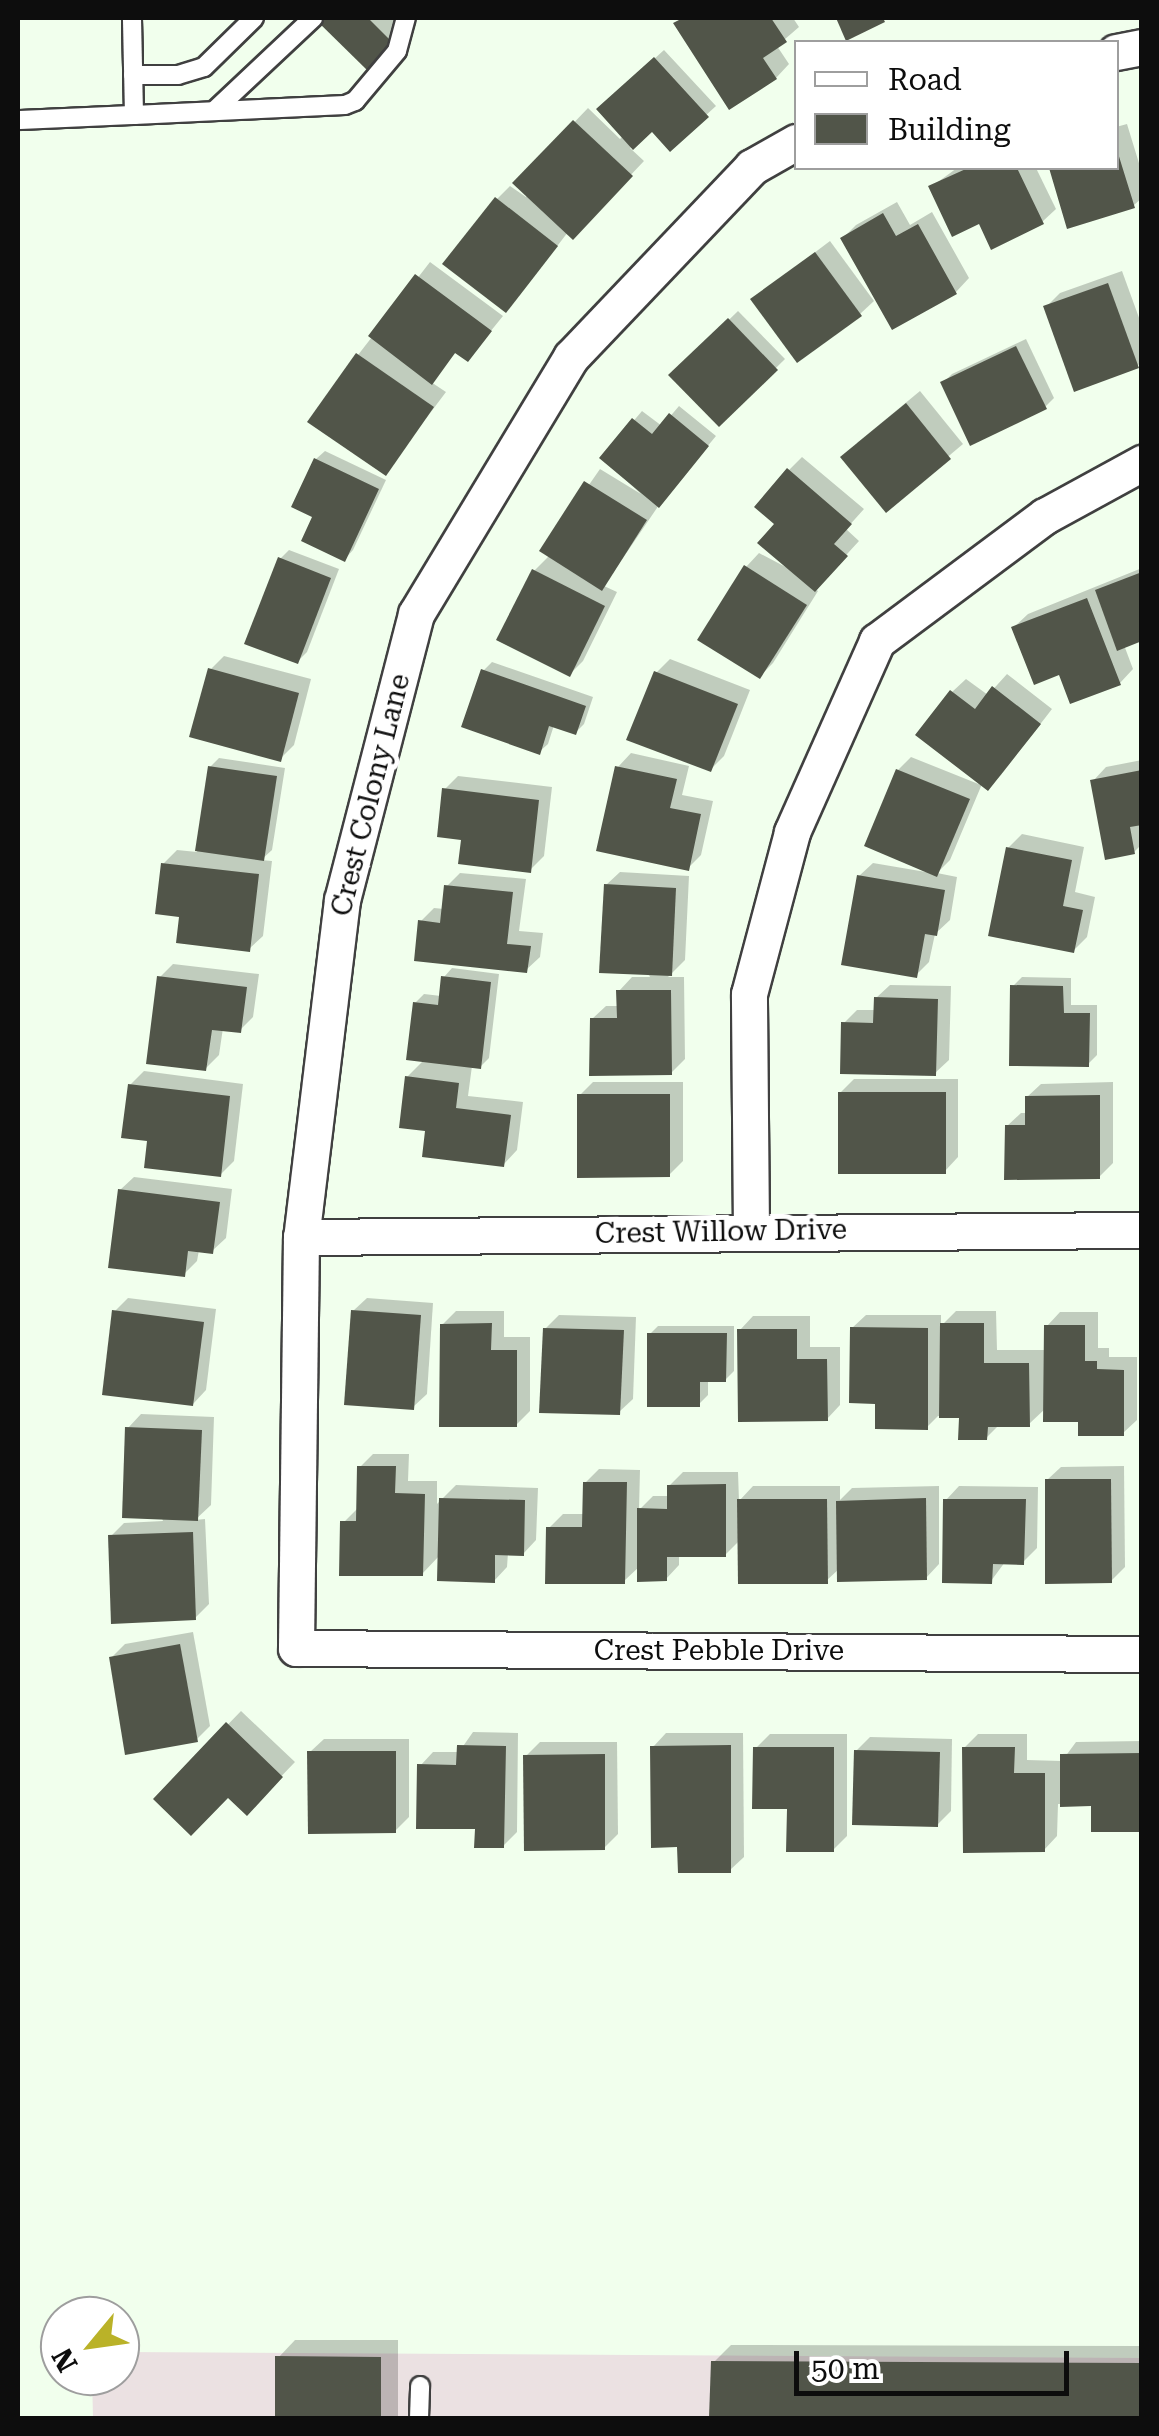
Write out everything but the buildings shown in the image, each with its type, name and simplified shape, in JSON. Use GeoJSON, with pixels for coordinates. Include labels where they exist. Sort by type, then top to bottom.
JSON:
{"type":"FeatureCollection","features":[{"type":"Feature","properties":{"kind":"street","name":"Crest Colony Lane"},"geometry":{"type":"LineString","coordinates":[[296,1648],[301,1238],[342,900],[416,614],[571,358],[752,167],[794,143]]}},
{"type":"Feature","properties":{"kind":"street"},"geometry":{"type":"LineString","coordinates":[[751,1231],[749,994],[792,832],[877,641],[1045,516],[1142,464]]}},
{"type":"Feature","properties":{"kind":"street","name":"Crest Willow Drive"},"geometry":{"type":"LineString","coordinates":[[301,1238],[1142,1230]]}},
{"type":"Feature","properties":{"kind":"street","name":"Crest Pebble Drive"},"geometry":{"type":"LineString","coordinates":[[296,1648],[1142,1654]]}},
{"type":"Feature","properties":{"kind":"lane"},"geometry":{"type":"LineString","coordinates":[[132,18],[134,116]]}},
{"type":"Feature","properties":{"kind":"lane"},"geometry":{"type":"LineString","coordinates":[[133,75],[178,74],[204,66],[254,18]]}},
{"type":"Feature","properties":{"kind":"lane"},"geometry":{"type":"LineString","coordinates":[[214,111],[314,18]]}},
{"type":"Feature","properties":{"kind":"lane"},"geometry":{"type":"LineString","coordinates":[[18,120],[345,106],[355,100],[397,51],[406,18]]}},
{"type":"Feature","properties":{"kind":"lane"},"geometry":{"type":"LineString","coordinates":[[419,2418],[420,2386]]}},
{"type":"Feature","properties":{"kind":"shaded area"},"geometry":{"type":"Polygon","coordinates":[[[140,2352],[1141,2358],[1142,2418],[93,2418],[92,2396],[140,2396],[140,2352]]]}}]}
